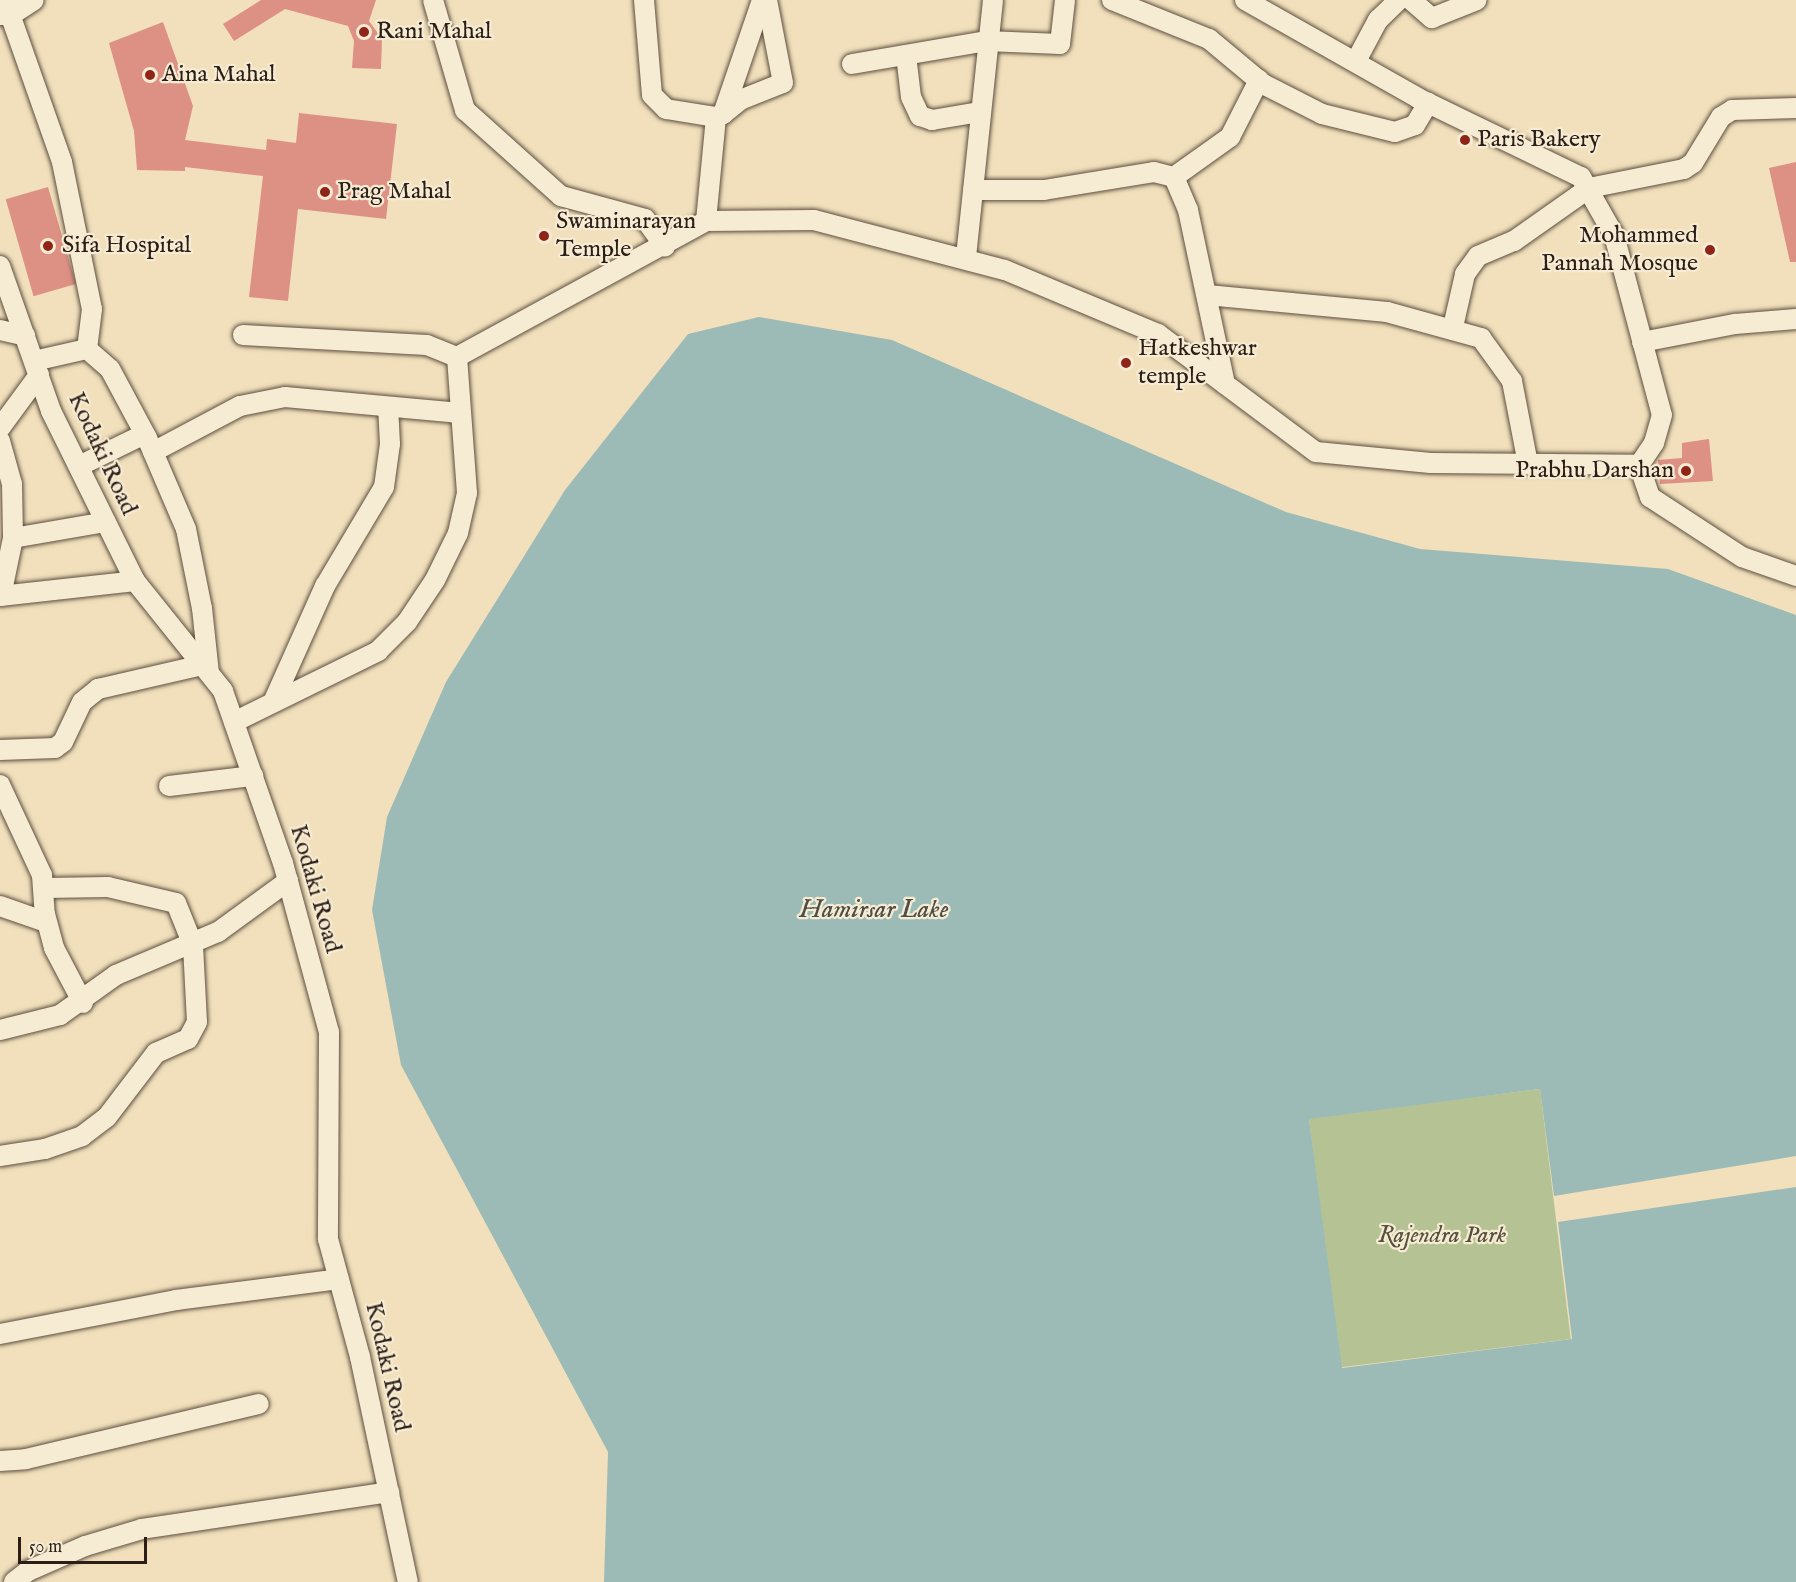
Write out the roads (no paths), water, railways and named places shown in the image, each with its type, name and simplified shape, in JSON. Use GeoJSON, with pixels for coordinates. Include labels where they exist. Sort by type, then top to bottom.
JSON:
{"type":"FeatureCollection","features":[{"type":"Feature","properties":{"kind":"street"},"geometry":{"type":"LineString","coordinates":[[34,0],[5,10],[62,162],[92,309],[87,349]]}},
{"type":"Feature","properties":{"kind":"street"},"geometry":{"type":"LineString","coordinates":[[433,0],[465,110],[561,196],[645,219],[664,247]]}},
{"type":"Feature","properties":{"kind":"street"},"geometry":{"type":"LineString","coordinates":[[644,0],[651,95],[666,109],[719,116],[740,100],[783,83],[767,0]]}},
{"type":"Feature","properties":{"kind":"street"},"geometry":{"type":"LineString","coordinates":[[706,222],[719,116],[762,0]]}},
{"type":"Feature","properties":{"kind":"street"},"geometry":{"type":"LineString","coordinates":[[966,257],[986,41],[993,0]]}},
{"type":"Feature","properties":{"kind":"street"},"geometry":{"type":"LineString","coordinates":[[852,64],[986,41],[1060,44],[1065,0]]}},
{"type":"Feature","properties":{"kind":"street"},"geometry":{"type":"LineString","coordinates":[[1112,0],[1209,39],[1259,80],[1322,114],[1395,132],[1410,129],[1428,103]]}},
{"type":"Feature","properties":{"kind":"street"},"geometry":{"type":"LineString","coordinates":[[1245,0],[1269,4],[1356,61],[1428,103],[1567,166],[1589,188],[1614,235],[1662,415],[1654,443],[1639,465]]}},
{"type":"Feature","properties":{"kind":"street"},"geometry":{"type":"LineString","coordinates":[[1356,61],[1378,20],[1399,0]]}},
{"type":"Feature","properties":{"kind":"street"},"geometry":{"type":"LineString","coordinates":[[1411,0],[1432,18],[1477,0]]}},
{"type":"Feature","properties":{"kind":"street"},"geometry":{"type":"LineString","coordinates":[[906,55],[911,97],[920,117],[932,120],[980,112]]}},
{"type":"Feature","properties":{"kind":"street"},"geometry":{"type":"LineString","coordinates":[[973,190],[1044,190],[1154,172],[1174,177],[1230,137],[1259,80]]}},
{"type":"Feature","properties":{"kind":"street"},"geometry":{"type":"LineString","coordinates":[[1453,327],[1470,264],[1514,241],[1589,188],[1684,169],[1693,163],[1722,117],[1732,110],[1796,108]]}},
{"type":"Feature","properties":{"kind":"street"},"geometry":{"type":"LineString","coordinates":[[1174,177],[1188,210],[1225,384]]}},
{"type":"Feature","properties":{"kind":"street"},"geometry":{"type":"LineString","coordinates":[[243,335],[427,345],[457,357],[664,247],[706,222],[814,220],[966,257],[1158,334],[1316,452],[1430,463],[1639,465]]}},
{"type":"Feature","properties":{"kind":"street","name":"Kodaki Road"},"geometry":{"type":"LineString","coordinates":[[0,266],[36,368],[79,466],[135,581],[223,691],[288,881],[329,1032],[328,1239],[389,1492],[408,1582]]}},
{"type":"Feature","properties":{"kind":"street"},"geometry":{"type":"LineString","coordinates":[[1207,295],[1387,312],[1453,327],[1481,338],[1500,358],[1520,405],[1528,464]]}},
{"type":"Feature","properties":{"kind":"street"},"geometry":{"type":"LineString","coordinates":[[1642,342],[1735,324],[1796,319]]}},
{"type":"Feature","properties":{"kind":"street"},"geometry":{"type":"LineString","coordinates":[[0,330],[25,336]]}},
{"type":"Feature","properties":{"kind":"street"},"geometry":{"type":"LineString","coordinates":[[0,428],[36,368],[87,349]]}},
{"type":"Feature","properties":{"kind":"street"},"geometry":{"type":"LineString","coordinates":[[0,750],[55,748],[63,742],[82,702],[98,689],[205,669],[202,608],[186,529],[145,434],[110,369],[87,349]]}},
{"type":"Feature","properties":{"kind":"street"},"geometry":{"type":"LineString","coordinates":[[234,722],[274,700],[348,670],[378,651],[407,622],[435,580],[458,533],[467,493],[457,357]]}},
{"type":"Feature","properties":{"kind":"street"},"geometry":{"type":"LineString","coordinates":[[153,452],[240,406],[285,397],[460,413]]}},
{"type":"Feature","properties":{"kind":"street"},"geometry":{"type":"LineString","coordinates":[[274,700],[325,586],[384,487],[390,444],[388,408]]}},
{"type":"Feature","properties":{"kind":"street"},"geometry":{"type":"LineString","coordinates":[[79,466],[145,434]]}},
{"type":"Feature","properties":{"kind":"street"},"geometry":{"type":"LineString","coordinates":[[0,441],[12,484],[5,510],[13,538],[1,596],[135,581]]}},
{"type":"Feature","properties":{"kind":"street"},"geometry":{"type":"LineString","coordinates":[[1639,465],[1650,497],[1710,533],[1742,557],[1796,576]]}},
{"type":"Feature","properties":{"kind":"street"},"geometry":{"type":"LineString","coordinates":[[13,538],[106,522]]}},
{"type":"Feature","properties":{"kind":"street"},"geometry":{"type":"LineString","coordinates":[[1710,533],[1796,562]]}},
{"type":"Feature","properties":{"kind":"street"},"geometry":{"type":"LineString","coordinates":[[169,786],[253,776]]}},
{"type":"Feature","properties":{"kind":"street"},"geometry":{"type":"LineString","coordinates":[[0,785],[45,888],[46,922],[83,1003]]}},
{"type":"Feature","properties":{"kind":"street"},"geometry":{"type":"LineString","coordinates":[[0,1030],[60,1015],[83,1003],[116,975],[193,945],[288,881]]}},
{"type":"Feature","properties":{"kind":"street"},"geometry":{"type":"LineString","coordinates":[[0,1156],[45,1149],[82,1136],[107,1117],[156,1053],[192,1034],[197,1016],[193,945],[180,908],[170,900],[108,887],[45,888]]}},
{"type":"Feature","properties":{"kind":"street"},"geometry":{"type":"LineString","coordinates":[[0,906],[46,922]]}},
{"type":"Feature","properties":{"kind":"street"},"geometry":{"type":"LineString","coordinates":[[0,1334],[176,1300],[339,1279]]}},
{"type":"Feature","properties":{"kind":"street"},"geometry":{"type":"LineString","coordinates":[[0,1461],[26,1459],[259,1404]]}},
{"type":"Feature","properties":{"kind":"street"},"geometry":{"type":"LineString","coordinates":[[14,1582],[28,1571],[85,1546],[142,1529],[389,1492]]}},
{"type":"Feature","properties":{"kind":"water","name":"Hamirsar Lake"},"geometry":{"type":"Polygon","coordinates":[[[759,317],[892,340],[1286,512],[1420,549],[1668,569],[1796,615],[1796,1156],[1554,1196],[1540,1089],[1309,1119],[1342,1368],[1572,1339],[1558,1222],[1796,1187],[1796,1582],[604,1582],[608,1452],[401,1065],[372,910],[387,817],[446,682],[565,490],[688,334],[759,317]]]}},
{"type":"Feature","properties":{"kind":"place","name":"Rani Mahal"},"geometry":{"type":"Point","coordinates":[364,32]}},
{"type":"Feature","properties":{"kind":"place","name":"Aina Mahal"},"geometry":{"type":"Point","coordinates":[150,75]}},
{"type":"Feature","properties":{"kind":"place","name":"Paris Bakery"},"geometry":{"type":"Point","coordinates":[1465,140]}},
{"type":"Feature","properties":{"kind":"place","name":"Prag Mahal"},"geometry":{"type":"Point","coordinates":[325,192]}},
{"type":"Feature","properties":{"kind":"place","name":"Swaminarayan Temple"},"geometry":{"type":"Point","coordinates":[544,236]}},
{"type":"Feature","properties":{"kind":"place","name":"Sifa Hospital"},"geometry":{"type":"Point","coordinates":[48,246]}},
{"type":"Feature","properties":{"kind":"place","name":"Mohammed Pannah Mosque"},"geometry":{"type":"Point","coordinates":[1710,250]}},
{"type":"Feature","properties":{"kind":"place","name":"Hatkeshwar temple"},"geometry":{"type":"Point","coordinates":[1126,363]}},
{"type":"Feature","properties":{"kind":"place","name":"Prabhu Darshan"},"geometry":{"type":"Point","coordinates":[1686,471]}},
{"type":"Feature","properties":{"kind":"park label","name":"Rajendra Park"},"geometry":{"type":"Point","coordinates":[1442,1236]}}]}
